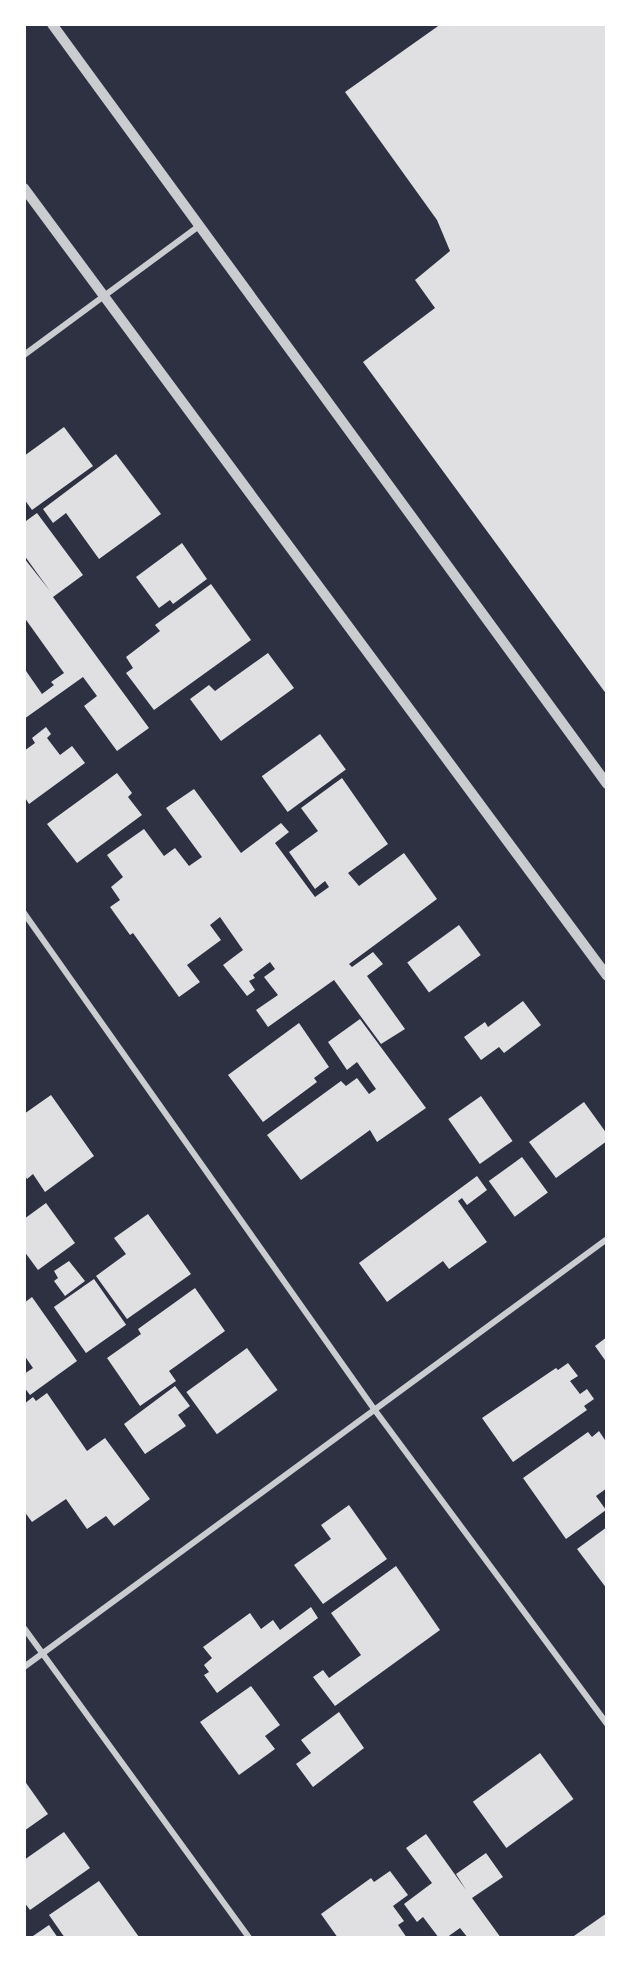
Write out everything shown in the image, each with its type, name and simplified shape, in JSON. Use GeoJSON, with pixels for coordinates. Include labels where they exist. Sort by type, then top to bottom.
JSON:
{"type":"FeatureCollection","features":[{"type":"Feature","properties":{"kind":"street"},"geometry":{"type":"LineString","coordinates":[[52,24],[607,784]]}},
{"type":"Feature","properties":{"kind":"street"},"geometry":{"type":"LineString","coordinates":[[24,188],[607,976]]}},
{"type":"Feature","properties":{"kind":"street"},"geometry":{"type":"LineString","coordinates":[[24,355],[199,226]]}},
{"type":"Feature","properties":{"kind":"street"},"geometry":{"type":"LineString","coordinates":[[24,913],[374,1409],[607,1724]]}},
{"type":"Feature","properties":{"kind":"street"},"geometry":{"type":"LineString","coordinates":[[24,1667],[607,1239]]}},
{"type":"Feature","properties":{"kind":"street"},"geometry":{"type":"LineString","coordinates":[[24,1628],[249,1938]]}},
{"type":"Feature","properties":{"kind":"building"},"geometry":{"type":"Polygon","coordinates":[[[441,24],[607,24],[607,695],[363,362],[435,308],[415,280],[450,251],[437,220],[345,92],[441,24]]]}},
{"type":"Feature","properties":{"kind":"building"},"geometry":{"type":"Polygon","coordinates":[[[64,427],[93,466],[32,510],[24,499],[24,456],[64,427]]]}},
{"type":"Feature","properties":{"kind":"building"},"geometry":{"type":"Polygon","coordinates":[[[116,454],[161,514],[99,559],[66,513],[53,523],[43,509],[116,454]]]}},
{"type":"Feature","properties":{"kind":"building"},"geometry":{"type":"Polygon","coordinates":[[[37,513],[83,575],[53,597],[149,728],[117,751],[84,706],[97,696],[83,677],[24,719],[24,668],[42,694],[54,685],[51,682],[64,673],[24,617],[24,558],[50,591],[24,555],[24,519],[26,521],[37,513]]]}},
{"type":"Feature","properties":{"kind":"building"},"geometry":{"type":"Polygon","coordinates":[[[182,543],[207,579],[173,604],[170,600],[159,608],[136,577],[182,543]]]}},
{"type":"Feature","properties":{"kind":"building"},"geometry":{"type":"Polygon","coordinates":[[[211,584],[251,640],[154,710],[126,673],[133,668],[126,657],[160,631],[155,625],[211,584]]]}},
{"type":"Feature","properties":{"kind":"building"},"geometry":{"type":"Polygon","coordinates":[[[268,653],[294,688],[221,741],[190,699],[209,685],[215,691],[268,653]]]}},
{"type":"Feature","properties":{"kind":"building"},"geometry":{"type":"Polygon","coordinates":[[[46,727],[51,734],[47,738],[60,755],[72,746],[85,763],[29,804],[24,796],[24,751],[35,743],[32,738],[46,727]]]}},
{"type":"Feature","properties":{"kind":"building"},"geometry":{"type":"Polygon","coordinates":[[[320,734],[346,770],[288,812],[262,776],[320,734]]]}},
{"type":"Feature","properties":{"kind":"building"},"geometry":{"type":"Polygon","coordinates":[[[117,773],[132,793],[128,797],[142,815],[77,863],[47,824],[117,773]]]}},
{"type":"Feature","properties":{"kind":"building"},"geometry":{"type":"Polygon","coordinates":[[[342,778],[388,844],[348,873],[359,886],[404,853],[437,899],[349,964],[352,967],[373,952],[383,964],[367,976],[405,1029],[381,1044],[334,980],[268,1027],[256,1010],[278,995],[264,977],[275,969],[270,962],[253,975],[255,978],[249,981],[255,990],[247,996],[223,965],[243,950],[220,917],[210,925],[221,940],[187,965],[200,982],[179,997],[133,933],[130,935],[110,907],[120,900],[111,887],[123,877],[107,855],[144,829],[164,856],[175,848],[189,866],[202,857],[166,808],[194,789],[241,853],[281,823],[289,832],[275,843],[315,897],[329,887],[325,881],[315,889],[289,852],[318,831],[301,808],[342,778]]]}},
{"type":"Feature","properties":{"kind":"building"},"geometry":{"type":"Polygon","coordinates":[[[459,925],[481,955],[429,993],[407,963],[459,925]]]}},
{"type":"Feature","properties":{"kind":"building"},"geometry":{"type":"Polygon","coordinates":[[[523,1001],[541,1025],[504,1053],[499,1047],[481,1060],[464,1037],[485,1022],[488,1027],[523,1001]]]}},
{"type":"Feature","properties":{"kind":"building"},"geometry":{"type":"Polygon","coordinates":[[[360,1019],[426,1108],[377,1142],[370,1130],[301,1180],[267,1135],[341,1081],[346,1086],[357,1078],[369,1094],[376,1089],[357,1062],[347,1070],[328,1042],[360,1019]]]}},
{"type":"Feature","properties":{"kind":"building"},"geometry":{"type":"Polygon","coordinates":[[[299,1023],[329,1067],[314,1078],[317,1082],[263,1122],[228,1075],[299,1023]]]}},
{"type":"Feature","properties":{"kind":"building"},"geometry":{"type":"Polygon","coordinates":[[[51,1095],[94,1156],[45,1192],[33,1174],[27,1179],[24,1174],[24,1114],[51,1095]]]}},
{"type":"Feature","properties":{"kind":"building"},"geometry":{"type":"Polygon","coordinates":[[[481,1096],[513,1141],[480,1164],[448,1119],[481,1096]]]}},
{"type":"Feature","properties":{"kind":"building"},"geometry":{"type":"Polygon","coordinates":[[[584,1102],[607,1134],[607,1141],[556,1178],[529,1142],[584,1102]]]}},
{"type":"Feature","properties":{"kind":"building"},"geometry":{"type":"Polygon","coordinates":[[[522,1157],[548,1193],[515,1217],[489,1181],[522,1157]]]}},
{"type":"Feature","properties":{"kind":"building"},"geometry":{"type":"Polygon","coordinates":[[[477,1176],[487,1190],[467,1205],[462,1198],[458,1201],[487,1242],[449,1269],[443,1261],[387,1302],[359,1263],[477,1176]]]}},
{"type":"Feature","properties":{"kind":"building"},"geometry":{"type":"Polygon","coordinates":[[[46,1203],[75,1243],[38,1270],[24,1251],[24,1219],[46,1203]]]}},
{"type":"Feature","properties":{"kind":"building"},"geometry":{"type":"Polygon","coordinates":[[[148,1214],[191,1274],[127,1319],[96,1276],[126,1254],[114,1238],[148,1214]]]}},
{"type":"Feature","properties":{"kind":"building"},"geometry":{"type":"Polygon","coordinates":[[[69,1261],[85,1281],[65,1296],[54,1281],[58,1278],[54,1271],[69,1261]]]}},
{"type":"Feature","properties":{"kind":"building"},"geometry":{"type":"Polygon","coordinates":[[[94,1279],[126,1325],[86,1353],[54,1307],[94,1279]]]}},
{"type":"Feature","properties":{"kind":"building"},"geometry":{"type":"Polygon","coordinates":[[[195,1288],[225,1331],[169,1371],[176,1381],[140,1406],[107,1358],[141,1334],[138,1329],[195,1288]]]}},
{"type":"Feature","properties":{"kind":"building"},"geometry":{"type":"Polygon","coordinates":[[[32,1297],[77,1361],[30,1395],[24,1387],[24,1374],[33,1368],[24,1355],[24,1303],[32,1297]]]}},
{"type":"Feature","properties":{"kind":"building"},"geometry":{"type":"Polygon","coordinates":[[[607,1337],[607,1363],[595,1346],[607,1337]]]}},
{"type":"Feature","properties":{"kind":"building"},"geometry":{"type":"Polygon","coordinates":[[[247,1348],[278,1390],[217,1434],[186,1392],[247,1348]]]}},
{"type":"Feature","properties":{"kind":"building"},"geometry":{"type":"Polygon","coordinates":[[[568,1363],[578,1376],[570,1381],[580,1394],[587,1389],[594,1399],[584,1406],[587,1410],[513,1462],[482,1418],[556,1368],[558,1370],[568,1363]]]}},
{"type":"Feature","properties":{"kind":"building"},"geometry":{"type":"Polygon","coordinates":[[[175,1386],[190,1406],[178,1415],[186,1426],[145,1454],[124,1424],[175,1386]]]}},
{"type":"Feature","properties":{"kind":"building"},"geometry":{"type":"Polygon","coordinates":[[[47,1393],[87,1451],[105,1438],[150,1499],[114,1526],[106,1516],[87,1529],[66,1499],[32,1522],[24,1511],[24,1404],[33,1397],[36,1401],[47,1393]]]}},
{"type":"Feature","properties":{"kind":"building"},"geometry":{"type":"Polygon","coordinates":[[[599,1431],[607,1443],[607,1488],[596,1496],[606,1510],[566,1539],[523,1478],[588,1432],[592,1437],[599,1431]]]}},
{"type":"Feature","properties":{"kind":"building"},"geometry":{"type":"Polygon","coordinates":[[[349,1505],[387,1559],[323,1604],[294,1565],[331,1539],[321,1525],[349,1505]]]}},
{"type":"Feature","properties":{"kind":"building"},"geometry":{"type":"Polygon","coordinates":[[[607,1527],[607,1589],[577,1549],[607,1527]]]}},
{"type":"Feature","properties":{"kind":"building"},"geometry":{"type":"Polygon","coordinates":[[[396,1566],[440,1630],[335,1706],[313,1677],[323,1670],[329,1678],[361,1655],[331,1613],[396,1566]]]}},
{"type":"Feature","properties":{"kind":"building"},"geometry":{"type":"Polygon","coordinates":[[[311,1607],[318,1618],[217,1693],[204,1675],[209,1672],[204,1665],[212,1658],[203,1647],[250,1613],[261,1629],[273,1620],[280,1630],[311,1607]]]}},
{"type":"Feature","properties":{"kind":"building"},"geometry":{"type":"Polygon","coordinates":[[[251,1686],[280,1725],[265,1736],[275,1749],[239,1775],[200,1722],[251,1686]]]}},
{"type":"Feature","properties":{"kind":"building"},"geometry":{"type":"Polygon","coordinates":[[[339,1712],[364,1748],[313,1787],[296,1764],[311,1753],[301,1740],[339,1712]]]}},
{"type":"Feature","properties":{"kind":"building"},"geometry":{"type":"Polygon","coordinates":[[[540,1753],[574,1799],[506,1848],[473,1802],[540,1753]]]}},
{"type":"Feature","properties":{"kind":"building"},"geometry":{"type":"Polygon","coordinates":[[[24,1780],[48,1814],[24,1831],[24,1780]]]}},
{"type":"Feature","properties":{"kind":"building"},"geometry":{"type":"Polygon","coordinates":[[[64,1832],[90,1868],[30,1910],[24,1902],[24,1860],[64,1832]]]}},
{"type":"Feature","properties":{"kind":"building"},"geometry":{"type":"Polygon","coordinates":[[[426,1834],[466,1890],[456,1874],[486,1853],[503,1877],[472,1898],[501,1938],[468,1938],[460,1928],[446,1938],[439,1938],[423,1917],[417,1922],[404,1904],[432,1883],[406,1848],[426,1834]]]}},
{"type":"Feature","properties":{"kind":"building"},"geometry":{"type":"Polygon","coordinates":[[[390,1871],[408,1895],[393,1906],[404,1921],[398,1925],[407,1938],[338,1938],[321,1914],[371,1878],[374,1882],[390,1871]]]}},
{"type":"Feature","properties":{"kind":"building"},"geometry":{"type":"Polygon","coordinates":[[[99,1881],[139,1937],[65,1938],[49,1915],[99,1881]]]}},
{"type":"Feature","properties":{"kind":"building"},"geometry":{"type":"Polygon","coordinates":[[[607,1913],[607,1938],[571,1938],[607,1913]]]}},
{"type":"Feature","properties":{"kind":"building"},"geometry":{"type":"Polygon","coordinates":[[[49,1925],[58,1938],[30,1938],[49,1925]]]}}]}
